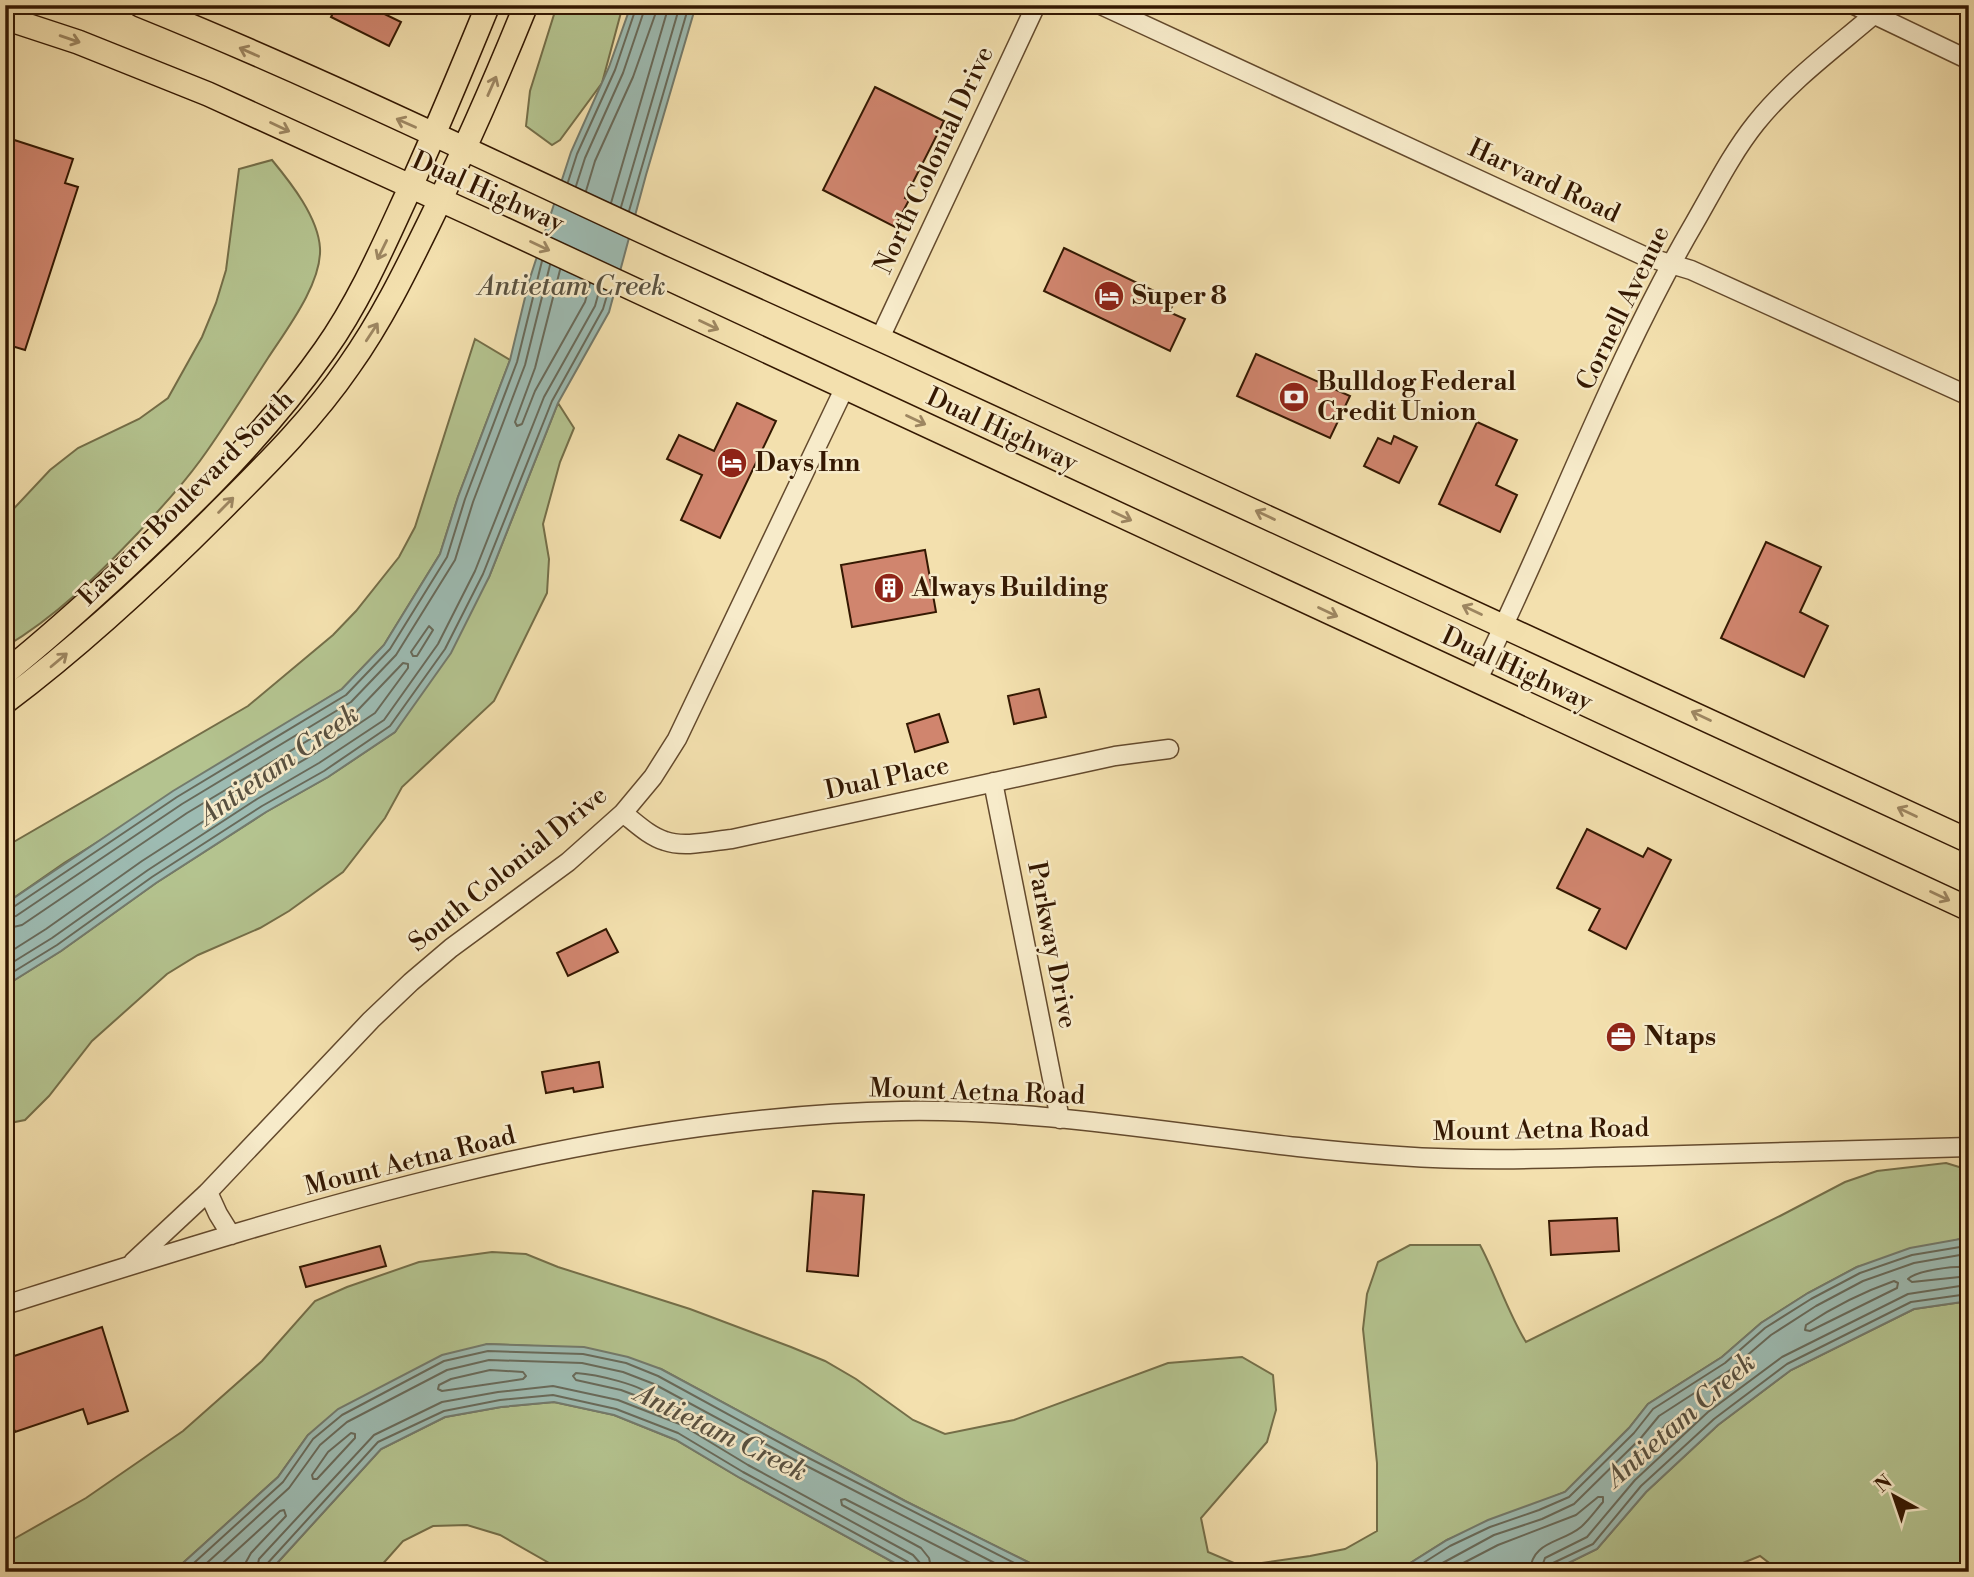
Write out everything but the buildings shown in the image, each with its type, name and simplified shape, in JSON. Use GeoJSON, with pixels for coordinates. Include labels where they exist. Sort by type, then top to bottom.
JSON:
{"type":"FeatureCollection","features":[{"type":"Feature","properties":{"kind":"main road","name":"Dual Highway"},"geometry":{"type":"LineString","coordinates":[[140,5],[880,338],[1969,841]]}},
{"type":"Feature","properties":{"kind":"main road","name":"Eastern Boulevard South"},"geometry":{"type":"LineString","coordinates":[[5,673],[97,593],[226,471],[317,360],[358,297],[384,247],[488,5]]}},
{"type":"Feature","properties":{"kind":"main road","name":"Eastern Boulevard South"},"geometry":{"type":"LineString","coordinates":[[5,702],[60,659],[180,551],[296,433],[349,367],[380,318],[440,201],[526,5]]}},
{"type":"Feature","properties":{"kind":"main road","name":"Dual Highway"},"geometry":{"type":"LineString","coordinates":[[5,18],[149,69],[478,217],[1969,909]]}},
{"type":"Feature","properties":{"kind":"main road"},"geometry":{"type":"LineString","coordinates":[[97,593],[115,610]]}},
{"type":"Feature","properties":{"kind":"street","name":"North Colonial Drive"},"geometry":{"type":"LineString","coordinates":[[880,338],[1036,5]]}},
{"type":"Feature","properties":{"kind":"street","name":"Harvard Road"},"geometry":{"type":"LineString","coordinates":[[1101,5],[1644,256],[1691,270],[1969,396]]}},
{"type":"Feature","properties":{"kind":"street"},"geometry":{"type":"LineString","coordinates":[[1854,5],[1880,10],[1969,60]]}},
{"type":"Feature","properties":{"kind":"street","name":"Cornell Avenue"},"geometry":{"type":"LineString","coordinates":[[1477,681],[1670,264],[1737,151],[1756,123],[1785,91],[1880,10]]}},
{"type":"Feature","properties":{"kind":"street","name":"South Colonial Drive"},"geometry":{"type":"LineString","coordinates":[[129,1266],[208,1192],[371,1020],[411,982],[451,948],[568,862],[623,813],[653,777],[677,739],[845,387]]}},
{"type":"Feature","properties":{"kind":"street","name":"Dual Place"},"geometry":{"type":"LineString","coordinates":[[623,813],[666,842],[732,839],[1115,756],[1169,748]]}},
{"type":"Feature","properties":{"kind":"street","name":"Parkway Drive"},"geometry":{"type":"LineString","coordinates":[[993,782],[1060,1119]]}},
{"type":"Feature","properties":{"kind":"street","name":"Mount Aetna Road"},"geometry":{"type":"LineString","coordinates":[[5,1305],[382,1191],[470,1170],[591,1146],[716,1126],[901,1111],[1060,1119],[1358,1154],[1470,1161],[1969,1147]]}},
{"type":"Feature","properties":{"kind":"street"},"geometry":{"type":"LineString","coordinates":[[208,1192],[231,1235]]}},
{"type":"Feature","properties":{"kind":"green space"},"geometry":{"type":"Polygon","coordinates":[[[557,5],[623,5],[602,83],[560,140],[552,145],[526,126],[530,91],[557,5]]]}},
{"type":"Feature","properties":{"kind":"green space"},"geometry":{"type":"Polygon","coordinates":[[[272,160],[302,201],[318,236],[319,262],[302,305],[215,440],[174,493],[92,580],[42,622],[5,647],[5,518],[50,470],[78,448],[139,419],[168,398],[202,337],[216,303],[226,270],[239,169],[272,160]]]}},
{"type":"Feature","properties":{"kind":"green space"},"geometry":{"type":"Polygon","coordinates":[[[475,339],[510,360],[458,497],[440,554],[384,645],[342,689],[64,863],[5,904],[5,847],[248,706],[333,635],[356,611],[399,557],[415,527],[475,339]]]}},
{"type":"Feature","properties":{"kind":"green space"},"geometry":{"type":"Polygon","coordinates":[[[558,403],[574,428],[560,462],[543,524],[549,559],[547,593],[494,701],[402,787],[385,818],[343,872],[289,911],[260,928],[198,955],[167,974],[92,1041],[49,1096],[25,1120],[5,1124],[5,986],[61,951],[156,883],[266,812],[328,777],[395,732],[489,577],[558,403]]]}},
{"type":"Feature","properties":{"kind":"green space"},"geometry":{"type":"Polygon","coordinates":[[[1946,1163],[1969,1170],[1969,1241],[1960,1239],[1857,1267],[1808,1293],[1761,1323],[1722,1357],[1648,1404],[1629,1428],[1565,1492],[1447,1540],[1396,1572],[1048,1572],[905,1501],[661,1369],[534,1346],[487,1344],[308,1435],[278,1477],[173,1572],[5,1572],[5,1544],[86,1498],[183,1431],[262,1361],[315,1301],[419,1262],[492,1252],[526,1254],[558,1267],[690,1309],[791,1347],[825,1361],[856,1379],[913,1420],[945,1434],[1014,1420],[1168,1363],[1242,1357],[1273,1375],[1276,1410],[1267,1442],[1201,1518],[1208,1552],[1241,1566],[1345,1549],[1377,1531],[1377,1463],[1363,1329],[1367,1294],[1378,1262],[1410,1245],[1480,1245],[1526,1342],[1845,1182],[1877,1171],[1946,1163]]]}},
{"type":"Feature","properties":{"kind":"green space"},"geometry":{"type":"Polygon","coordinates":[[[1969,1303],[1969,1572],[1781,1572],[1760,1556],[1721,1572],[1550,1572],[1597,1549],[1646,1492],[1718,1425],[1791,1370],[1914,1309],[1969,1303]]]}},
{"type":"Feature","properties":{"kind":"green space"},"geometry":{"type":"Polygon","coordinates":[[[554,1402],[614,1415],[676,1440],[911,1572],[565,1572],[500,1535],[467,1525],[433,1526],[403,1541],[380,1567],[380,1572],[269,1572],[381,1449],[445,1417],[501,1407],[554,1402]]]}},
{"type":"Feature","properties":{"kind":"water","name":"Antietam Creek"},"geometry":{"type":"Polygon","coordinates":[[[631,5],[696,5],[609,312],[558,403],[489,577],[451,653],[395,732],[328,777],[266,812],[156,883],[61,951],[5,986],[5,904],[173,791],[342,689],[384,645],[440,554],[458,497],[510,360],[529,281],[571,152],[609,67],[631,5]]]}},
{"type":"Feature","properties":{"kind":"water","name":"Antietam Creek"},"geometry":{"type":"Polygon","coordinates":[[[1960,1239],[1969,1241],[1969,1303],[1914,1309],[1791,1370],[1718,1425],[1646,1492],[1597,1549],[1550,1572],[1396,1572],[1447,1540],[1488,1520],[1565,1492],[1629,1428],[1648,1404],[1722,1357],[1761,1323],[1808,1293],[1857,1267],[1910,1248],[1960,1239]]]}},
{"type":"Feature","properties":{"kind":"water","name":"Antietam Creek"},"geometry":{"type":"Polygon","coordinates":[[[487,1344],[584,1347],[628,1357],[661,1369],[905,1501],[1048,1572],[911,1572],[676,1440],[614,1415],[554,1402],[501,1407],[445,1417],[381,1449],[269,1572],[173,1572],[278,1477],[308,1435],[338,1409],[442,1355],[487,1344]]]}},
{"type":"Feature","properties":{"kind":"place","name":"Super 8"},"geometry":{"type":"Point","coordinates":[1109,296]}},
{"type":"Feature","properties":{"kind":"place","name":"Bulldog Federal Credit Union"},"geometry":{"type":"Point","coordinates":[1294,397]}},
{"type":"Feature","properties":{"kind":"place","name":"Days Inn"},"geometry":{"type":"Point","coordinates":[732,463]}},
{"type":"Feature","properties":{"kind":"place","name":"Always Building"},"geometry":{"type":"Point","coordinates":[889,588]}},
{"type":"Feature","properties":{"kind":"place","name":"Ntaps"},"geometry":{"type":"Point","coordinates":[1621,1037]}}]}
